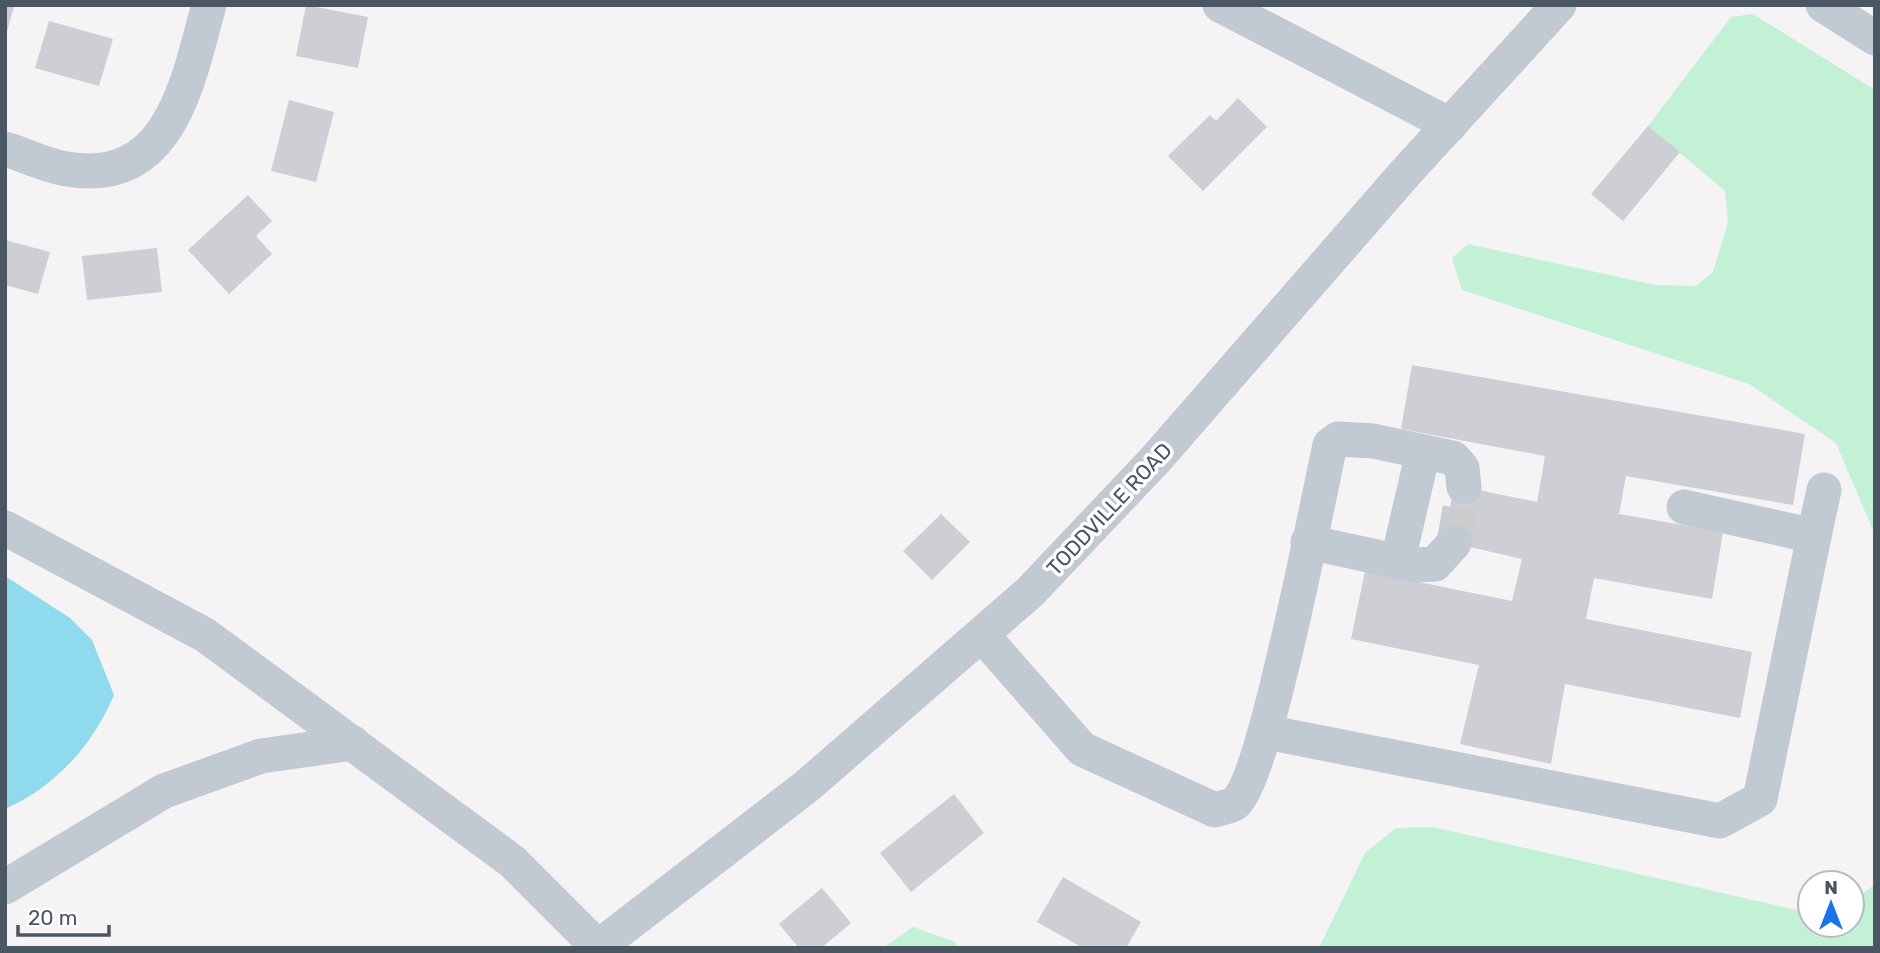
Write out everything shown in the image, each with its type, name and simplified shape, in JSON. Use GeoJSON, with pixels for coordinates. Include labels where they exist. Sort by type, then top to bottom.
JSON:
{"type":"FeatureCollection","features":[{"type":"Feature","properties":{"kind":"street"},"geometry":{"type":"LineString","coordinates":[[5,149],[67,169],[99,170],[140,155],[160,136],[181,103],[209,5]]}},
{"type":"Feature","properties":{"kind":"street"},"geometry":{"type":"LineString","coordinates":[[1220,5],[1450,125]]}},
{"type":"Feature","properties":{"kind":"street","name":"TODDVILLE ROAD"},"geometry":{"type":"LineString","coordinates":[[597,948],[807,786],[1030,592],[1155,460],[1559,5]]}},
{"type":"Feature","properties":{"kind":"street"},"geometry":{"type":"LineString","coordinates":[[1823,5],[1875,38]]}},
{"type":"Feature","properties":{"kind":"street"},"geometry":{"type":"LineString","coordinates":[[982,635],[1082,749],[1215,810],[1235,803],[1248,783],[1266,732],[1330,445],[1338,439],[1347,439],[1453,458],[1462,468],[1464,487]]}},
{"type":"Feature","properties":{"kind":"street"},"geometry":{"type":"LineString","coordinates":[[1398,561],[1423,452]]}},
{"type":"Feature","properties":{"kind":"street"},"geometry":{"type":"LineString","coordinates":[[1266,732],[1720,821],[1760,799],[1824,490]]}},
{"type":"Feature","properties":{"kind":"street"},"geometry":{"type":"LineString","coordinates":[[1684,508],[1814,536]]}},
{"type":"Feature","properties":{"kind":"street"},"geometry":{"type":"LineString","coordinates":[[5,528],[205,635],[513,862],[597,948]]}},
{"type":"Feature","properties":{"kind":"street"},"geometry":{"type":"LineString","coordinates":[[1308,542],[1414,565],[1435,564],[1454,543]]}},
{"type":"Feature","properties":{"kind":"street"},"geometry":{"type":"LineString","coordinates":[[5,887],[164,791],[261,756],[353,743]]}},
{"type":"Feature","properties":{"kind":"green space"},"geometry":{"type":"Polygon","coordinates":[[[1753,14],[1875,90],[1875,535],[1836,443],[1749,384],[1462,290],[1452,258],[1468,244],[1655,285],[1696,286],[1713,272],[1728,222],[1725,191],[1648,126],[1731,17],[1753,14]]]}},
{"type":"Feature","properties":{"kind":"green space"},"geometry":{"type":"Polygon","coordinates":[[[1433,827],[1796,910],[1796,939],[1866,939],[1866,891],[1875,884],[1875,948],[1319,948],[1365,853],[1396,828],[1433,827]]]}},
{"type":"Feature","properties":{"kind":"green space"},"geometry":{"type":"Polygon","coordinates":[[[913,927],[955,942],[958,948],[883,948],[913,927]]]}},
{"type":"Feature","properties":{"kind":"water"},"geometry":{"type":"Polygon","coordinates":[[[5,576],[70,618],[92,640],[114,695],[95,731],[70,762],[40,789],[5,809],[5,576]]]}},
{"type":"Feature","properties":{"kind":"building"},"geometry":{"type":"Polygon","coordinates":[[[5,5],[14,7],[6,35],[5,35],[5,5]]]}},
{"type":"Feature","properties":{"kind":"building"},"geometry":{"type":"Polygon","coordinates":[[[306,5],[368,17],[358,68],[296,56],[306,5]]]}},
{"type":"Feature","properties":{"kind":"building"},"geometry":{"type":"Polygon","coordinates":[[[49,21],[113,39],[99,86],[35,68],[49,21]]]}},
{"type":"Feature","properties":{"kind":"building"},"geometry":{"type":"Polygon","coordinates":[[[1238,98],[1267,127],[1203,191],[1168,156],[1210,115],[1216,121],[1238,98]]]}},
{"type":"Feature","properties":{"kind":"building"},"geometry":{"type":"Polygon","coordinates":[[[289,100],[334,112],[316,182],[271,171],[289,100]]]}},
{"type":"Feature","properties":{"kind":"building"},"geometry":{"type":"Polygon","coordinates":[[[1648,126],[1680,152],[1623,221],[1591,194],[1648,126]]]}},
{"type":"Feature","properties":{"kind":"building"},"geometry":{"type":"Polygon","coordinates":[[[248,195],[272,221],[256,236],[272,254],[229,294],[188,250],[248,195]]]}},
{"type":"Feature","properties":{"kind":"building"},"geometry":{"type":"Polygon","coordinates":[[[5,240],[50,252],[38,294],[5,285],[5,240]]]}},
{"type":"Feature","properties":{"kind":"building"},"geometry":{"type":"Polygon","coordinates":[[[157,248],[162,292],[87,300],[82,256],[157,248]]]}},
{"type":"Feature","properties":{"kind":"building"},"geometry":{"type":"Polygon","coordinates":[[[1412,365],[1805,434],[1793,505],[1626,476],[1619,514],[1723,532],[1712,599],[1594,578],[1586,619],[1752,652],[1740,718],[1565,684],[1551,764],[1460,744],[1479,665],[1351,639],[1365,571],[1512,601],[1522,559],[1444,541],[1454,485],[1537,502],[1545,456],[1401,429],[1412,365]]]}},
{"type":"Feature","properties":{"kind":"building"},"geometry":{"type":"Polygon","coordinates":[[[941,514],[970,542],[932,580],[903,551],[941,514]]]}},
{"type":"Feature","properties":{"kind":"building"},"geometry":{"type":"Polygon","coordinates":[[[954,794],[984,833],[911,892],[880,853],[954,794]]]}},
{"type":"Feature","properties":{"kind":"building"},"geometry":{"type":"Polygon","coordinates":[[[1063,877],[1141,922],[1126,948],[1083,948],[1037,922],[1063,877]]]}},
{"type":"Feature","properties":{"kind":"building"},"geometry":{"type":"Polygon","coordinates":[[[822,888],[851,923],[821,948],[799,948],[779,924],[822,888]]]}},
{"type":"Feature","properties":{"kind":"tunnel"},"geometry":{"type":"LineString","coordinates":[[1454,543],[1464,487]]}}]}
